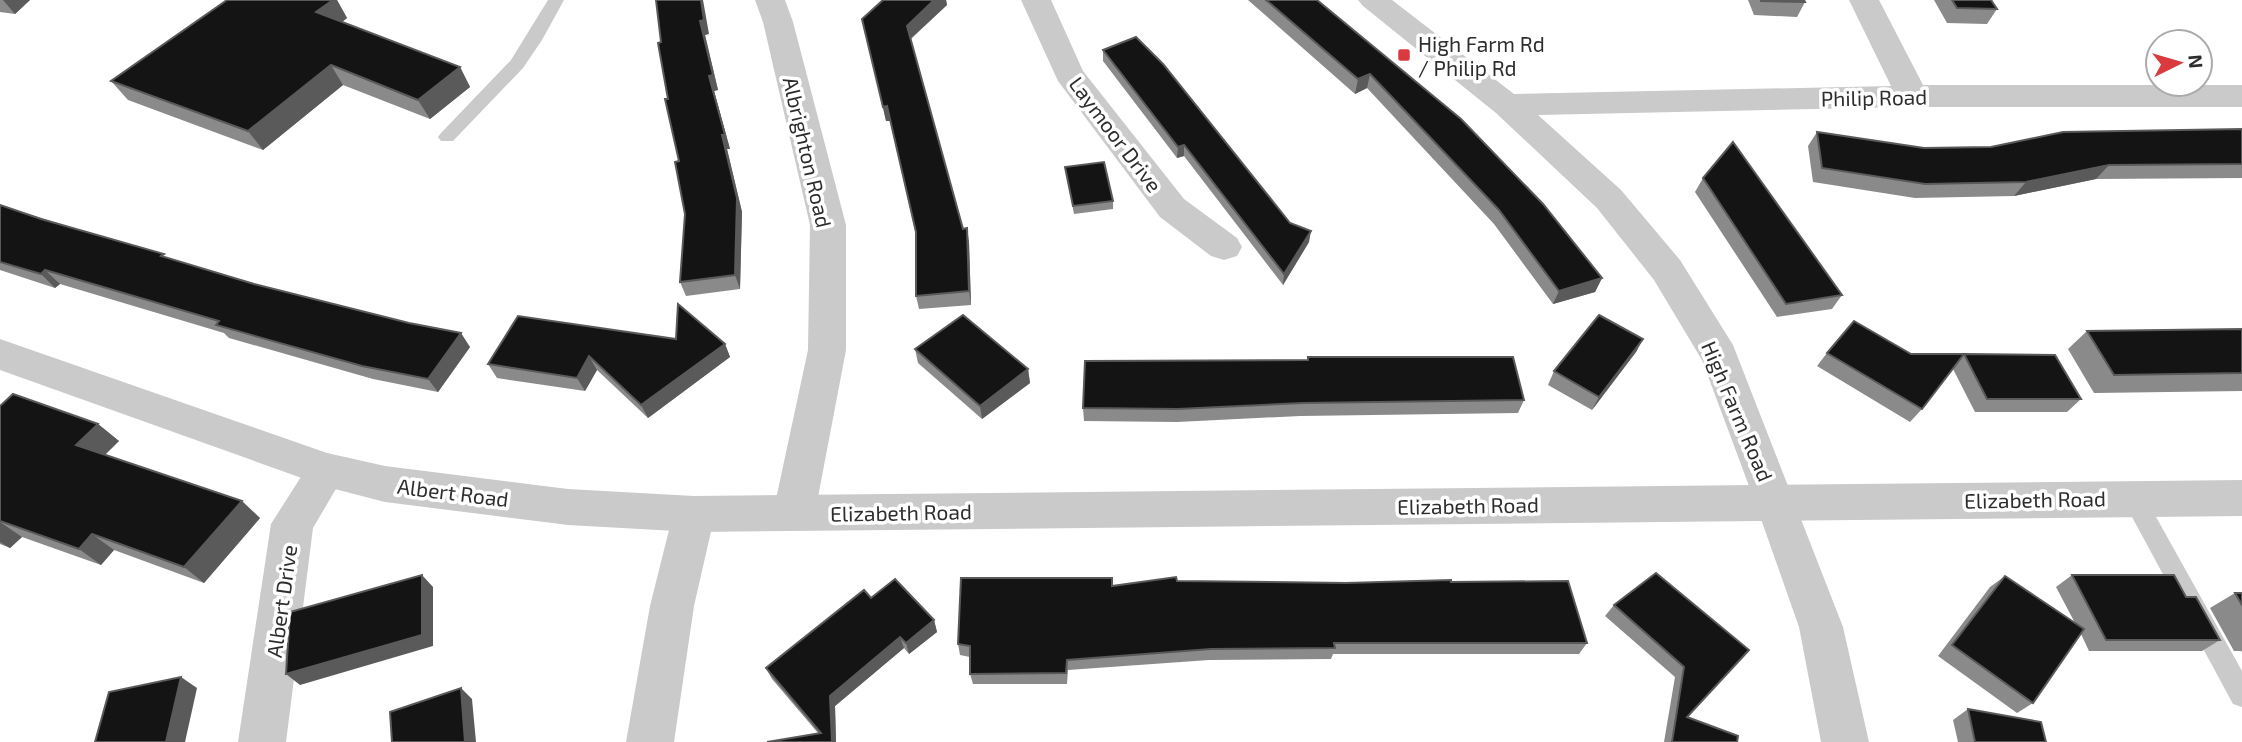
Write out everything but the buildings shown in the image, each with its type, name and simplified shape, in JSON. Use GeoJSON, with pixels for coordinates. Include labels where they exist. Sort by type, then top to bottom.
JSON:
{"type":"FeatureCollection","features":[{"type":"Feature","properties":{"kind":"street","name":"Albrighton Road"},"geometry":{"type":"LineString","coordinates":[[770,0],[778,22],[828,225],[827,350],[794,513]]}},
{"type":"Feature","properties":{"kind":"street","name":"Laymoor Drive"},"geometry":{"type":"LineString","coordinates":[[1036,0],[1069,74],[1172,208],[1224,247]]}},
{"type":"Feature","properties":{"kind":"street","name":"High Farm Road"},"geometry":{"type":"LineString","coordinates":[[1373,0],[1507,105],[1609,199],[1667,271],[1720,356],[1776,502],[1821,627],[1845,742]]}},
{"type":"Feature","properties":{"kind":"street"},"geometry":{"type":"LineString","coordinates":[[1864,0],[1912,96]]}},
{"type":"Feature","properties":{"kind":"street","name":"Philip Road"},"geometry":{"type":"LineString","coordinates":[[1507,105],[1912,96],[2242,96]]}},
{"type":"Feature","properties":{"kind":"street","name":"Albert Road"},"geometry":{"type":"LineString","coordinates":[[0,354],[327,470],[385,484],[568,507],[694,514]]}},
{"type":"Feature","properties":{"kind":"street","name":"Albert Drive"},"geometry":{"type":"LineString","coordinates":[[261,742],[292,524],[327,470]]}},
{"type":"Feature","properties":{"kind":"street","name":"Elizabeth Road"},"geometry":{"type":"LineString","coordinates":[[694,514],[2133,497],[2242,498]]}},
{"type":"Feature","properties":{"kind":"street"},"geometry":{"type":"LineString","coordinates":[[650,742],[672,606],[694,514]]}},
{"type":"Feature","properties":{"kind":"lane"},"geometry":{"type":"LineString","coordinates":[[447,137],[517,64],[556,0]]}},
{"type":"Feature","properties":{"kind":"lane"},"geometry":{"type":"LineString","coordinates":[[2133,497],[2242,695]]}},
{"type":"Feature","properties":{"kind":"place","name":"High Farm Rd / Philip Rd"},"geometry":{"type":"Point","coordinates":[1404,55]}}]}
